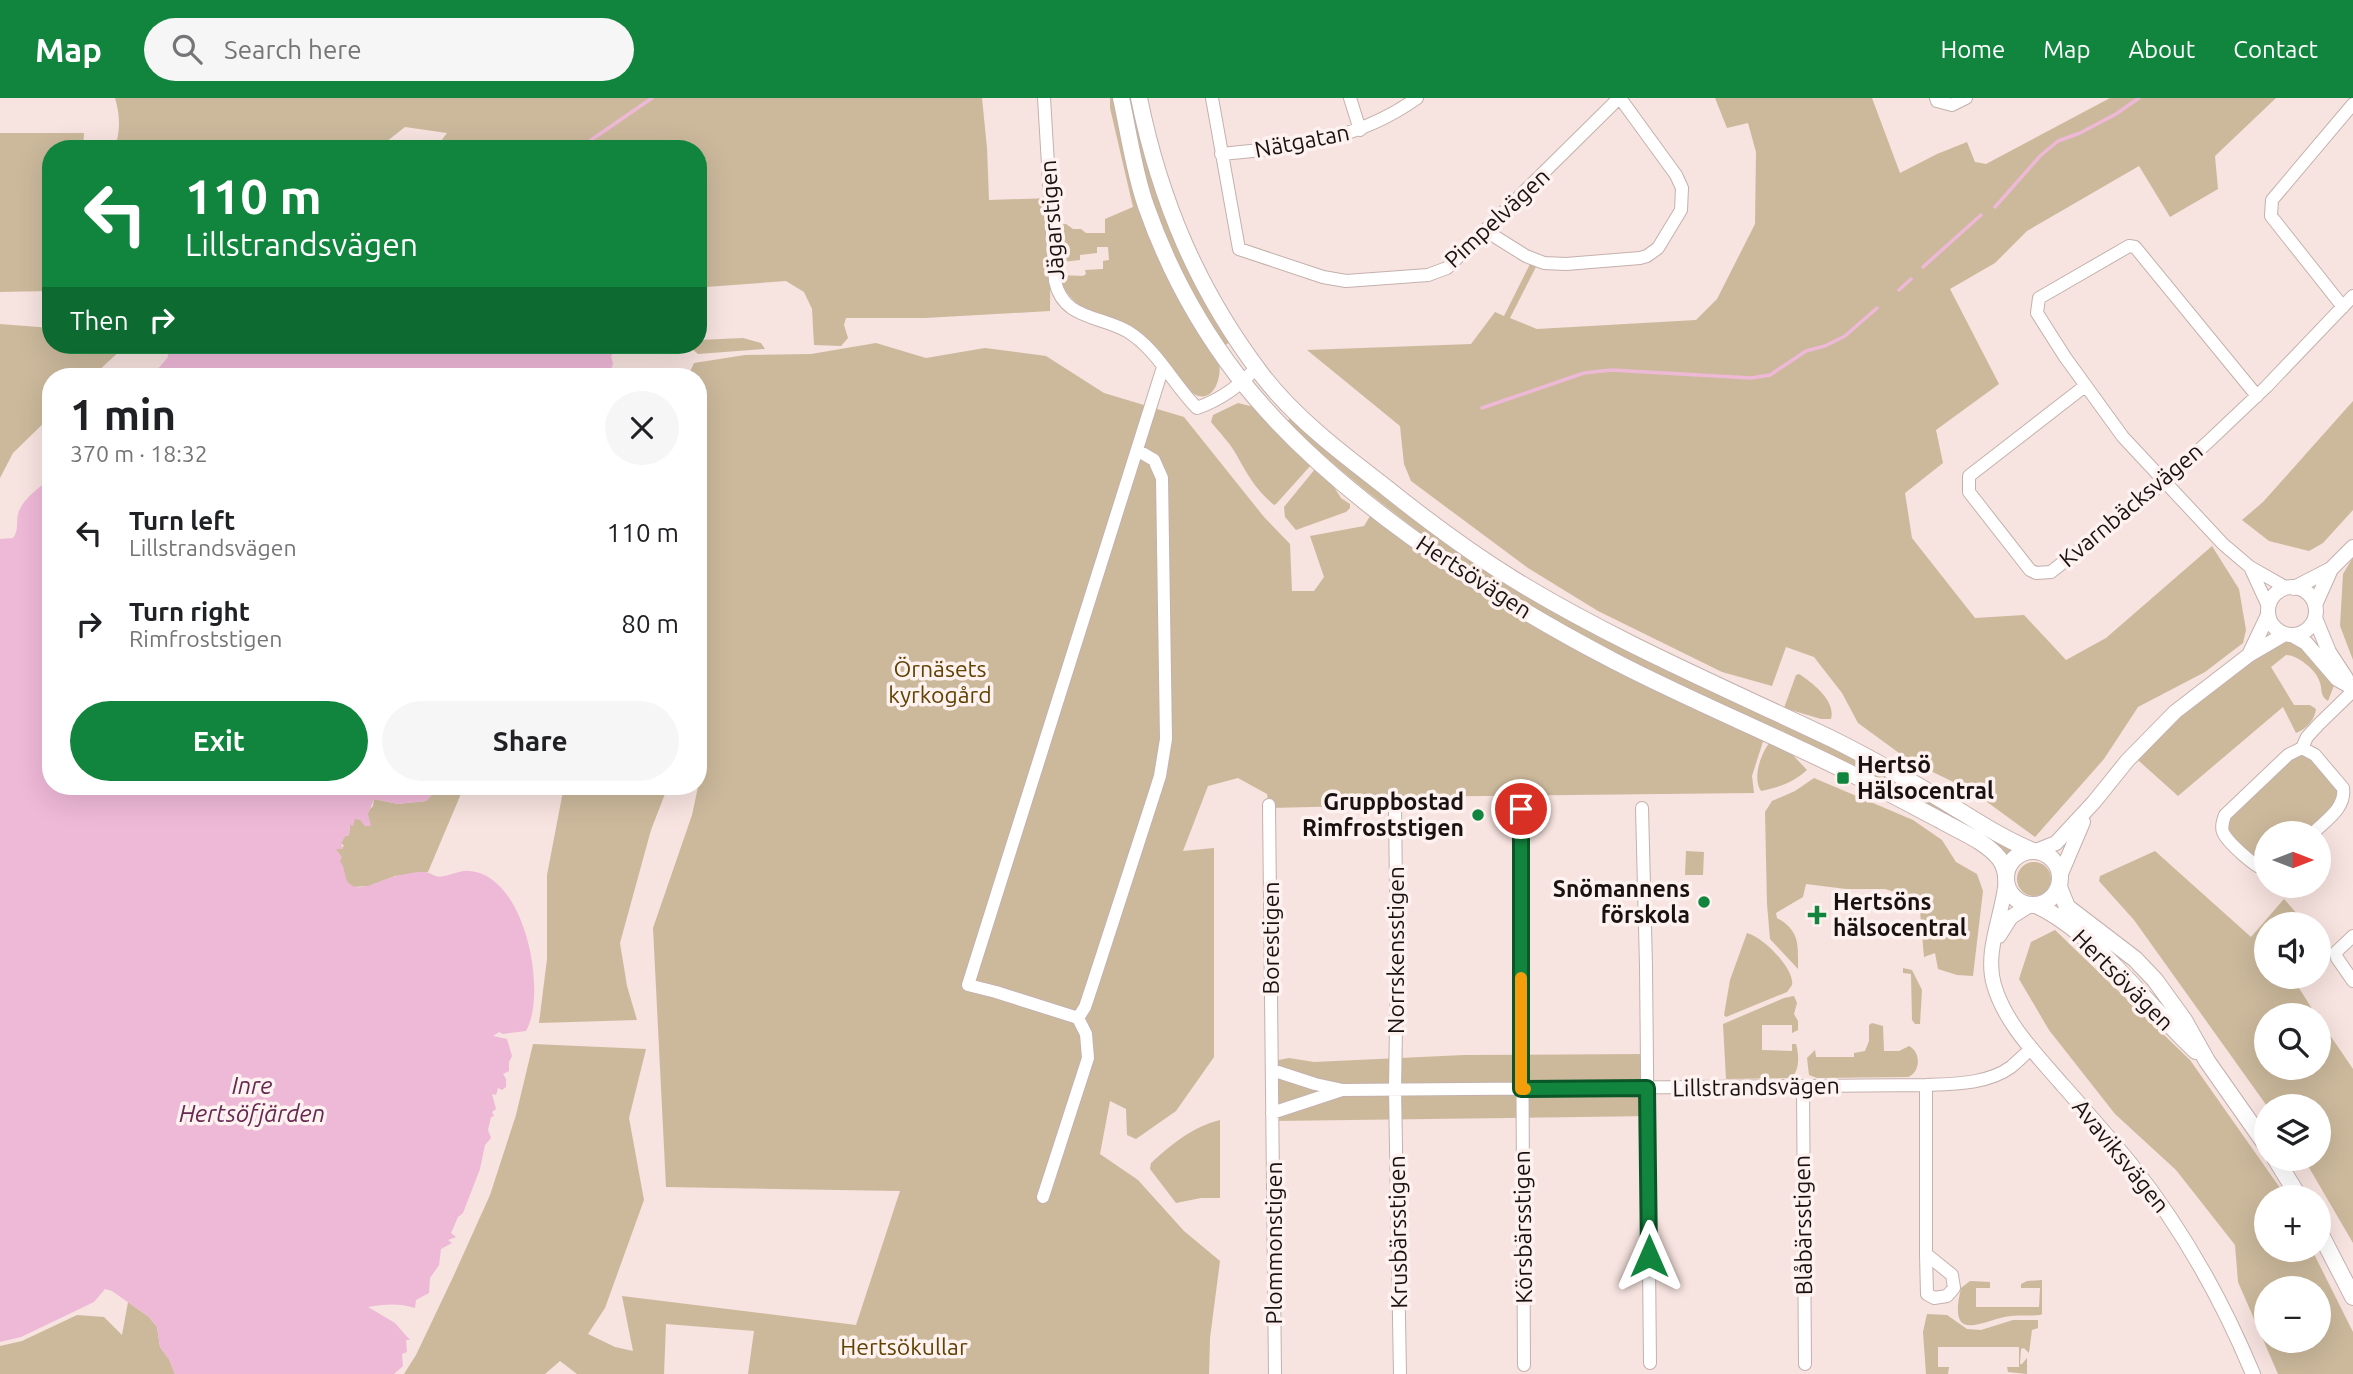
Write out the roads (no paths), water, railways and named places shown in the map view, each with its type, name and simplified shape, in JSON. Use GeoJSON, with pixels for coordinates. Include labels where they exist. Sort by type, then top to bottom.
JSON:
{"type":"FeatureCollection","features":[{"type":"Feature","properties":{"kind":"main road","name":"Hertsövägen"},"geometry":{"type":"LineString","coordinates":[[1121,98],[1145,204],[1167,259],[1198,317],[1243,382],[1319,461],[1383,515],[1530,615],[1613,661],[1804,750],[1962,832],[1993,852],[2003,864],[2006,878]]}},
{"type":"Feature","properties":{"kind":"main road","name":"Hertsövägen"},"geometry":{"type":"LineString","coordinates":[[1139,98],[1153,163],[1184,244],[1231,331],[1256,367],[1300,416],[1341,453],[1457,542],[1513,579],[1603,630],[1676,667],[1866,755],[1991,830],[2035,851]]}},
{"type":"Feature","properties":{"kind":"main road"},"geometry":{"type":"LineString","coordinates":[[2035,851],[2054,861],[2060,881],[2050,900],[2033,905],[2014,897],[2006,878],[2010,865],[2017,856],[2035,851]]}},
{"type":"Feature","properties":{"kind":"main road","name":"Hertsövägen"},"geometry":{"type":"LineString","coordinates":[[2060,881],[2067,907],[2135,959],[2155,981],[2184,1020],[2207,1061],[2254,1128]]}},
{"type":"Feature","properties":{"kind":"main road","name":"Hertsövägen"},"geometry":{"type":"LineString","coordinates":[[2033,905],[2066,923],[2106,959],[2172,1029],[2207,1061]]}},
{"type":"Feature","properties":{"kind":"main road"},"geometry":{"type":"LineString","coordinates":[[2331,1254],[2353,1297]]}},
{"type":"Feature","properties":{"kind":"street","name":"Jägarstigen"},"geometry":{"type":"LineString","coordinates":[[1044,98],[1055,281],[1059,297],[1071,308],[1134,336],[1197,408],[1218,401],[1243,382],[1256,367]]}},
{"type":"Feature","properties":{"kind":"street"},"geometry":{"type":"LineString","coordinates":[[1212,98],[1221,154]]}},
{"type":"Feature","properties":{"kind":"street"},"geometry":{"type":"LineString","coordinates":[[1350,98],[1360,130]]}},
{"type":"Feature","properties":{"kind":"street","name":"Nätgatan"},"geometry":{"type":"LineString","coordinates":[[1221,154],[1293,147],[1339,137],[1387,117],[1417,98]]}},
{"type":"Feature","properties":{"kind":"street"},"geometry":{"type":"LineString","coordinates":[[1486,231],[1526,256],[1554,264],[1640,258],[1655,251],[1681,210],[1684,198],[1682,188],[1676,175],[1619,98]]}},
{"type":"Feature","properties":{"kind":"street","name":"Pimpelvägen"},"geometry":{"type":"LineString","coordinates":[[1221,154],[1239,249],[1323,277],[1353,281],[1434,274],[1452,264],[1619,98]]}},
{"type":"Feature","properties":{"kind":"street"},"geometry":{"type":"LineString","coordinates":[[1936,98],[1937,101],[1952,105],[1966,98]]}},
{"type":"Feature","properties":{"kind":"street"},"geometry":{"type":"LineString","coordinates":[[2343,307],[2271,216],[2272,200],[2353,104]]}},
{"type":"Feature","properties":{"kind":"street"},"geometry":{"type":"LineString","coordinates":[[2257,396],[2135,247],[2129,246],[2039,298],[2037,313],[2085,386],[2123,437],[2214,535],[2250,567],[2291,588],[2306,592],[2329,652],[2353,689]]}},
{"type":"Feature","properties":{"kind":"street","name":"Kvarnbäcksvägen"},"geometry":{"type":"LineString","coordinates":[[2085,386],[1969,476],[1969,492],[2030,570],[2036,573],[2051,572],[2164,482],[2257,396],[2353,296]]}},
{"type":"Feature","properties":{"kind":"street"},"geometry":{"type":"LineString","coordinates":[[1043,1197],[1088,1058],[1086,1034],[1077,1018],[968,985],[1163,367]]}},
{"type":"Feature","properties":{"kind":"street"},"geometry":{"type":"LineString","coordinates":[[1077,1018],[1085,1007],[1153,798],[1160,776],[1166,739],[1162,478],[1154,460],[1137,450]]}},
{"type":"Feature","properties":{"kind":"street"},"geometry":{"type":"LineString","coordinates":[[2249,655],[2276,593],[2331,569],[2353,547]]}},
{"type":"Feature","properties":{"kind":"street"},"geometry":{"type":"LineString","coordinates":[[2250,567],[2274,628],[2306,643],[2337,679],[2353,689]]}},
{"type":"Feature","properties":{"kind":"street"},"geometry":{"type":"LineString","coordinates":[[2035,851],[2056,843],[2162,724],[2249,655],[2289,635],[2307,630],[2331,569]]}},
{"type":"Feature","properties":{"kind":"street"},"geometry":{"type":"LineString","coordinates":[[2254,864],[2228,839],[2223,831],[2222,821],[2229,810],[2288,755],[2302,748],[2307,737],[2353,689]]}},
{"type":"Feature","properties":{"kind":"street"},"geometry":{"type":"LineString","coordinates":[[2302,748],[2315,755],[2343,788],[2341,806],[2325,821]]}},
{"type":"Feature","properties":{"kind":"street"},"geometry":{"type":"LineString","coordinates":[[2060,881],[2078,830],[2094,802]]}},
{"type":"Feature","properties":{"kind":"street","name":"Borestigen"},"geometry":{"type":"LineString","coordinates":[[1269,806],[1272,1070]]}},
{"type":"Feature","properties":{"kind":"street"},"geometry":{"type":"LineString","coordinates":[[1642,807],[1650,1363]]}},
{"type":"Feature","properties":{"kind":"street","name":"Körsbärsstigen"},"geometry":{"type":"LineString","coordinates":[[1521,809],[1524,1365]]}},
{"type":"Feature","properties":{"kind":"street","name":"Norrskensstigen"},"geometry":{"type":"LineString","coordinates":[[1395,810],[1395,1089]]}},
{"type":"Feature","properties":{"kind":"street","name":"Avaviksvägen"},"geometry":{"type":"LineString","coordinates":[[2006,878],[1992,972],[2006,1014],[2115,1145],[2169,1215],[2221,1301],[2253,1374]]}},
{"type":"Feature","properties":{"kind":"street"},"geometry":{"type":"LineString","coordinates":[[1995,943],[2011,917],[2033,905]]}},
{"type":"Feature","properties":{"kind":"street"},"geometry":{"type":"LineString","coordinates":[[2353,936],[2336,952],[2337,958],[2353,981]]}},
{"type":"Feature","properties":{"kind":"street","name":"Lillstrandsvägen"},"geometry":{"type":"LineString","coordinates":[[1272,1070],[1343,1090],[1926,1085],[1960,1083],[1990,1077],[2010,1068],[2032,1048]]}},
{"type":"Feature","properties":{"kind":"street"},"geometry":{"type":"LineString","coordinates":[[1272,1070],[1272,1113]]}},
{"type":"Feature","properties":{"kind":"street"},"geometry":{"type":"LineString","coordinates":[[1926,1085],[1926,1254]]}},
{"type":"Feature","properties":{"kind":"street","name":"Blåbärsstigen"},"geometry":{"type":"LineString","coordinates":[[1802,1086],[1805,1364]]}},
{"type":"Feature","properties":{"kind":"street","name":"Krusbärsstigen"},"geometry":{"type":"LineString","coordinates":[[1395,1089],[1400,1374]]}},
{"type":"Feature","properties":{"kind":"street","name":"Lillstrandsvägen"},"geometry":{"type":"LineString","coordinates":[[1272,1113],[1343,1090]]}},
{"type":"Feature","properties":{"kind":"street","name":"Plommonstigen"},"geometry":{"type":"LineString","coordinates":[[1272,1113],[1275,1374]]}},
{"type":"Feature","properties":{"kind":"water"},"geometry":{"type":"Polygon","coordinates":[[[168,354],[612,354],[613,363],[612,368],[159,368],[168,354]]]}},
{"type":"Feature","properties":{"kind":"water","name":"Inre Hertsöfjärden"},"geometry":{"type":"Polygon","coordinates":[[[42,486],[42,795],[432,795],[426,801],[398,804],[374,799],[368,814],[371,826],[365,826],[355,819],[353,826],[350,825],[349,835],[345,836],[341,843],[343,849],[336,849],[342,857],[340,861],[347,882],[359,887],[413,873],[426,872],[439,877],[469,871],[488,877],[505,892],[527,937],[534,990],[532,1013],[526,1031],[503,1034],[499,1032],[493,1036],[507,1039],[512,1056],[509,1071],[503,1074],[506,1087],[502,1090],[498,1088],[496,1095],[492,1094],[496,1109],[492,1112],[494,1116],[491,1117],[488,1130],[491,1138],[485,1145],[480,1169],[463,1213],[458,1217],[451,1233],[456,1237],[448,1240],[452,1243],[441,1249],[439,1265],[430,1278],[429,1293],[416,1300],[415,1308],[404,1305],[368,1307],[395,1323],[410,1340],[406,1340],[407,1352],[402,1354],[403,1366],[394,1374],[175,1374],[160,1347],[157,1327],[149,1317],[105,1289],[94,1302],[21,1337],[0,1342],[0,539],[13,538],[18,514],[42,486]]]}},
{"type":"Feature","properties":{"kind":"waterway"},"geometry":{"type":"LineString","coordinates":[[591,140],[652,98]]}},
{"type":"Feature","properties":{"kind":"waterway"},"geometry":{"type":"LineString","coordinates":[[1995,207],[2040,156],[2058,141],[2116,114],[2139,98]]}},
{"type":"Feature","properties":{"kind":"waterway"},"geometry":{"type":"LineString","coordinates":[[1923,267],[1981,215]]}},
{"type":"Feature","properties":{"kind":"waterway"},"geometry":{"type":"LineString","coordinates":[[1899,290],[1911,279]]}},
{"type":"Feature","properties":{"kind":"waterway"},"geometry":{"type":"LineString","coordinates":[[1482,408],[1584,373],[1611,370],[1751,378],[1770,375],[1806,351],[1825,346],[1845,336],[1877,308]]}},
{"type":"Feature","properties":{"kind":"place","name":"Hertsö Hälsocentral"},"geometry":{"type":"Point","coordinates":[1843,778]}},
{"type":"Feature","properties":{"kind":"place","name":"Gruppbostad Rimfroststigen"},"geometry":{"type":"Point","coordinates":[1478,815]}},
{"type":"Feature","properties":{"kind":"place","name":"Snömannens förskola"},"geometry":{"type":"Point","coordinates":[1704,902]}},
{"type":"Feature","properties":{"kind":"place","name":"Hertsöns hälsocentral"},"geometry":{"type":"Point","coordinates":[1817,915]}},
{"type":"Feature","properties":{"kind":"park label","name":"Örnäsets kyrkogård"},"geometry":{"type":"Point","coordinates":[940,682]}},
{"type":"Feature","properties":{"kind":"park label","name":"Hertsökullar"},"geometry":{"type":"Point","coordinates":[904,1347]}}]}
